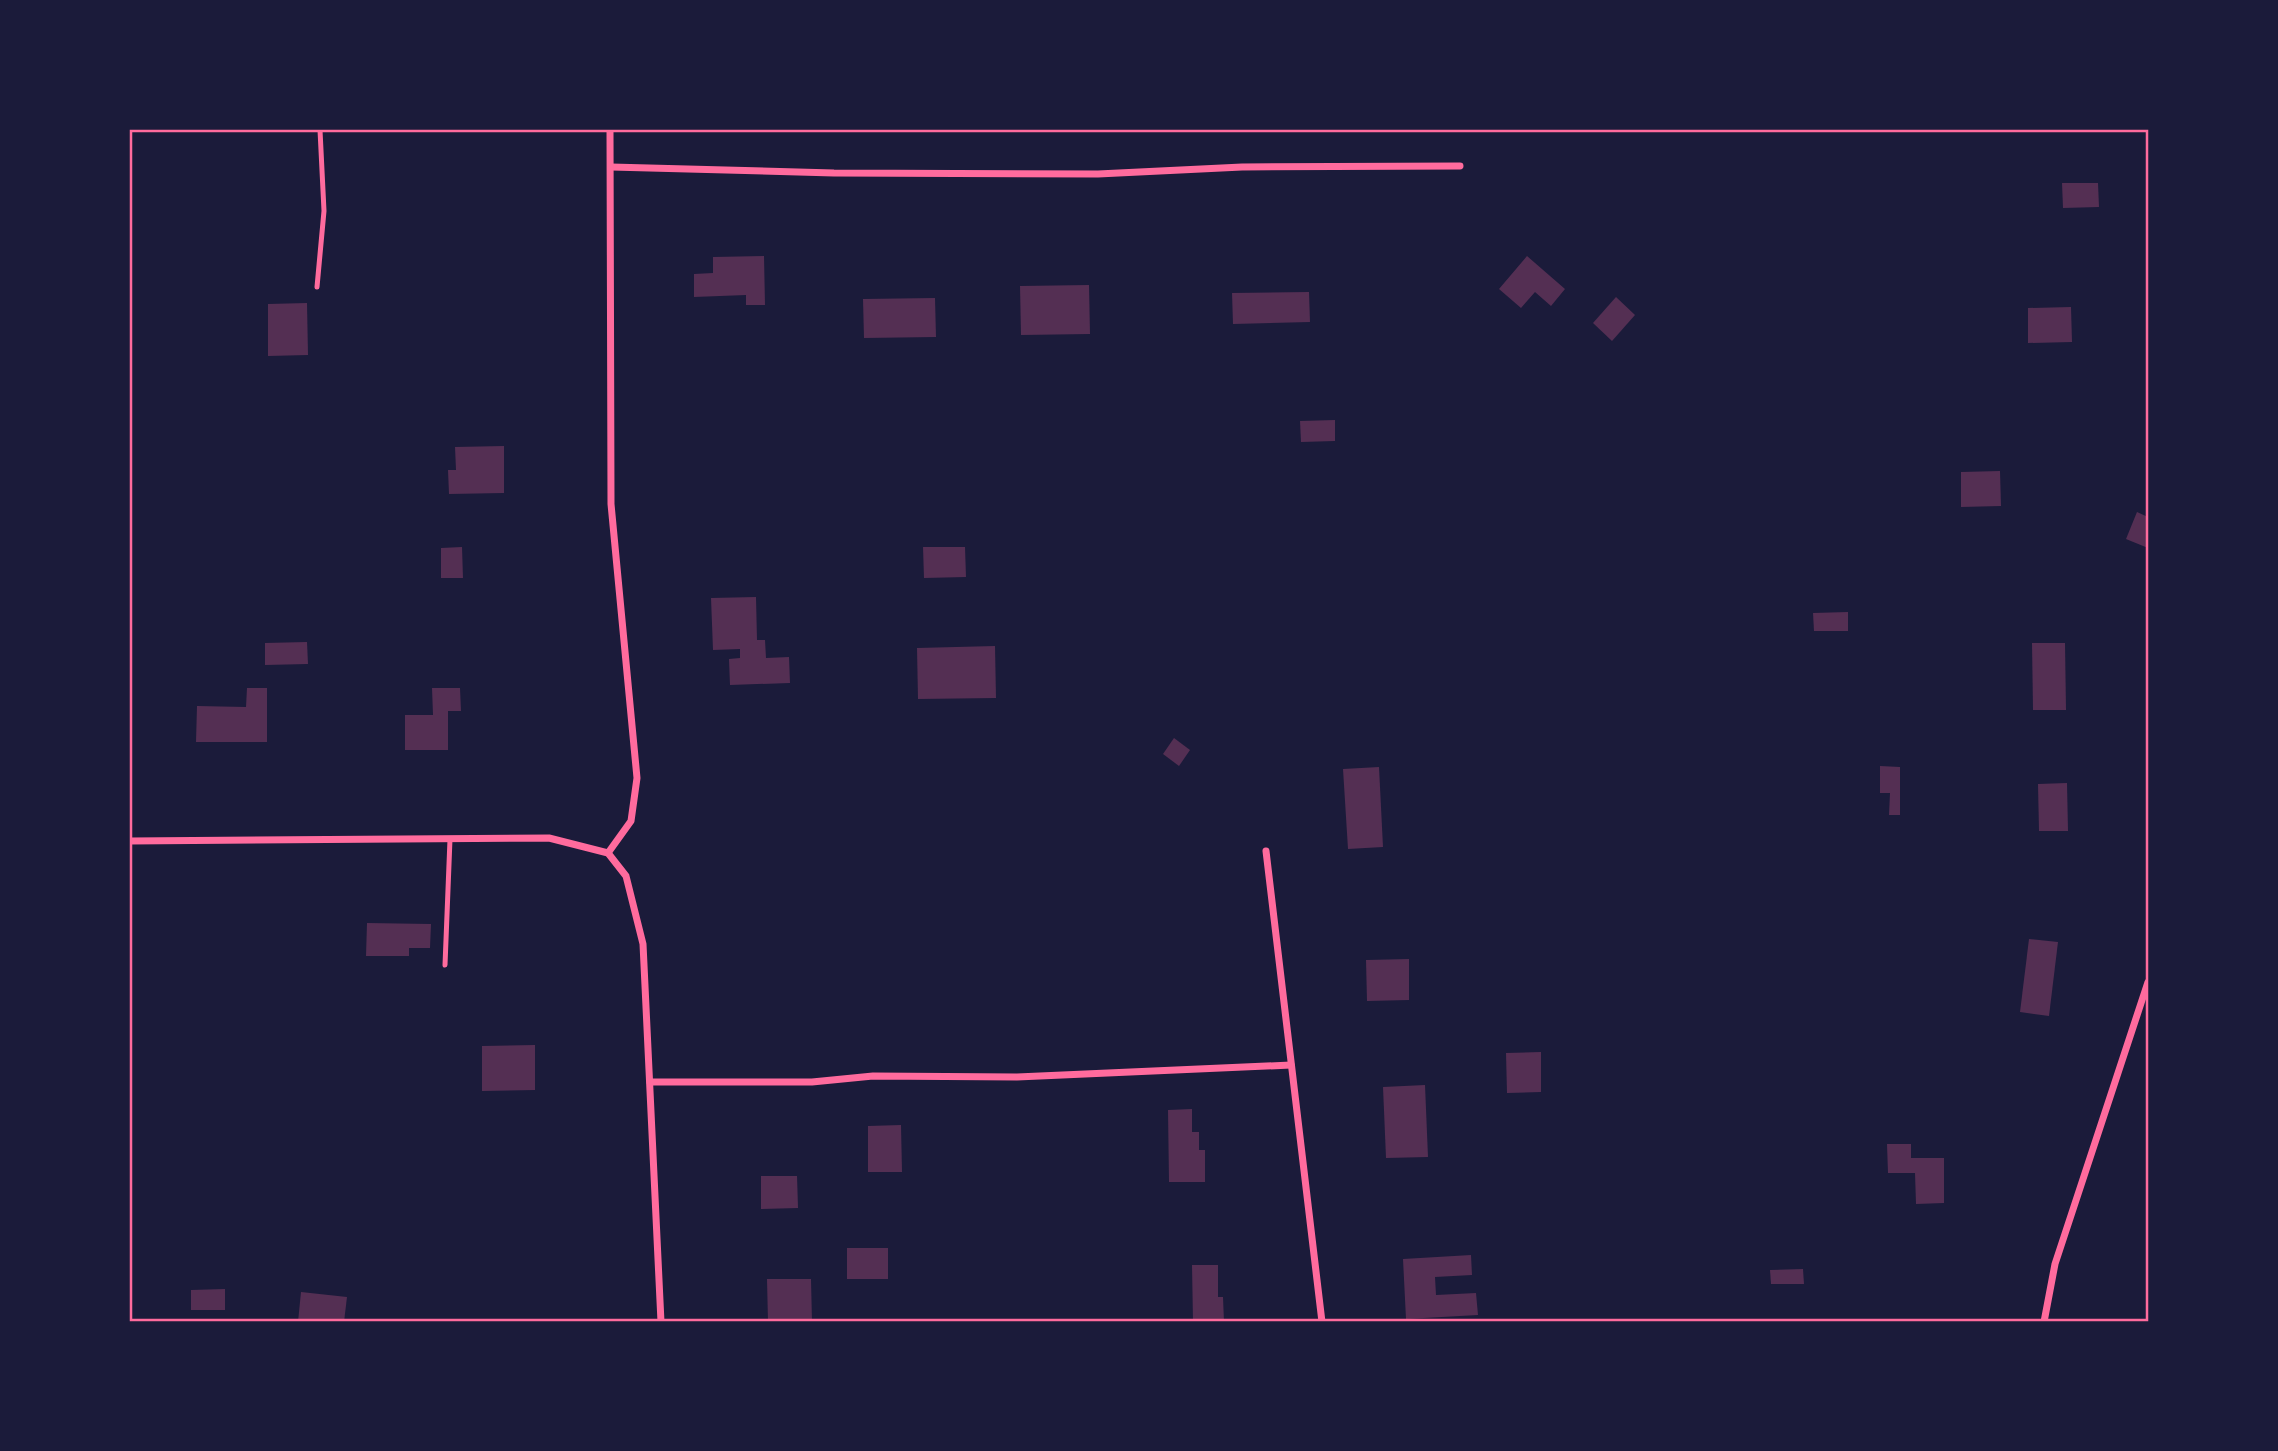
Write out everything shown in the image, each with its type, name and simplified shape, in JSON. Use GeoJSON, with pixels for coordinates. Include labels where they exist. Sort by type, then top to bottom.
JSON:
{"type":"FeatureCollection","features":[{"type":"Feature","properties":{"kind":"street"},"geometry":{"type":"LineString","coordinates":[[608,853],[631,821],[637,778],[611,504],[610,130]]}},
{"type":"Feature","properties":{"kind":"street"},"geometry":{"type":"LineString","coordinates":[[611,167],[834,173],[1098,174],[1242,167],[1461,166]]}},
{"type":"Feature","properties":{"kind":"street"},"geometry":{"type":"LineString","coordinates":[[130,841],[549,838],[608,853],[626,876],[643,944],[661,1321]]}},
{"type":"Feature","properties":{"kind":"street"},"geometry":{"type":"LineString","coordinates":[[1266,851],[1322,1321]]}},
{"type":"Feature","properties":{"kind":"street"},"geometry":{"type":"LineString","coordinates":[[2044,1321],[2055,1265],[2148,982]]}},
{"type":"Feature","properties":{"kind":"street"},"geometry":{"type":"LineString","coordinates":[[650,1082],[813,1082],[873,1076],[1017,1077],[1291,1065]]}},
{"type":"Feature","properties":{"kind":"lane"},"geometry":{"type":"LineString","coordinates":[[317,287],[324,211],[320,130]]}},
{"type":"Feature","properties":{"kind":"lane"},"geometry":{"type":"LineString","coordinates":[[444,965],[450,839]]}},
{"type":"Feature","properties":{"kind":"building"},"geometry":{"type":"Polygon","coordinates":[[[2062,183],[2098,183],[2099,207],[2063,208],[2062,183]]]}},
{"type":"Feature","properties":{"kind":"building"},"geometry":{"type":"Polygon","coordinates":[[[764,256],[765,305],[746,305],[746,295],[694,297],[694,274],[713,273],[713,257],[764,256]]]}},
{"type":"Feature","properties":{"kind":"building"},"geometry":{"type":"Polygon","coordinates":[[[1527,256],[1565,289],[1551,306],[1535,292],[1521,308],[1499,289],[1527,256]]]}},
{"type":"Feature","properties":{"kind":"building"},"geometry":{"type":"Polygon","coordinates":[[[1089,285],[1090,334],[1021,335],[1020,286],[1089,285]]]}},
{"type":"Feature","properties":{"kind":"building"},"geometry":{"type":"Polygon","coordinates":[[[1309,292],[1310,322],[1233,324],[1232,293],[1309,292]]]}},
{"type":"Feature","properties":{"kind":"building"},"geometry":{"type":"Polygon","coordinates":[[[1616,297],[1635,315],[1612,341],[1593,323],[1616,297]]]}},
{"type":"Feature","properties":{"kind":"building"},"geometry":{"type":"Polygon","coordinates":[[[935,298],[936,337],[864,338],[863,299],[935,298]]]}},
{"type":"Feature","properties":{"kind":"building"},"geometry":{"type":"Polygon","coordinates":[[[307,303],[308,355],[268,356],[268,304],[307,303]]]}},
{"type":"Feature","properties":{"kind":"building"},"geometry":{"type":"Polygon","coordinates":[[[2071,307],[2072,342],[2028,343],[2028,308],[2071,307]]]}},
{"type":"Feature","properties":{"kind":"building"},"geometry":{"type":"Polygon","coordinates":[[[1335,420],[1335,441],[1301,442],[1300,421],[1335,420]]]}},
{"type":"Feature","properties":{"kind":"building"},"geometry":{"type":"Polygon","coordinates":[[[504,446],[504,493],[449,494],[448,470],[456,470],[455,447],[504,446]]]}},
{"type":"Feature","properties":{"kind":"building"},"geometry":{"type":"Polygon","coordinates":[[[2000,471],[2001,506],[1961,507],[1961,472],[2000,471]]]}},
{"type":"Feature","properties":{"kind":"building"},"geometry":{"type":"Polygon","coordinates":[[[2137,512],[2148,517],[2148,548],[2126,539],[2137,512]]]}},
{"type":"Feature","properties":{"kind":"building"},"geometry":{"type":"Polygon","coordinates":[[[462,547],[463,578],[441,578],[441,548],[462,547]]]}},
{"type":"Feature","properties":{"kind":"building"},"geometry":{"type":"Polygon","coordinates":[[[923,547],[965,547],[966,577],[924,578],[923,547]]]}},
{"type":"Feature","properties":{"kind":"building"},"geometry":{"type":"Polygon","coordinates":[[[756,597],[757,640],[765,640],[766,658],[789,657],[790,683],[730,685],[729,659],[740,658],[740,649],[713,650],[711,598],[756,597]]]}},
{"type":"Feature","properties":{"kind":"building"},"geometry":{"type":"Polygon","coordinates":[[[1848,612],[1848,631],[1814,631],[1813,613],[1848,612]]]}},
{"type":"Feature","properties":{"kind":"building"},"geometry":{"type":"Polygon","coordinates":[[[307,642],[308,664],[265,665],[265,643],[307,642]]]}},
{"type":"Feature","properties":{"kind":"building"},"geometry":{"type":"Polygon","coordinates":[[[2032,643],[2065,643],[2066,710],[2033,710],[2032,643]]]}},
{"type":"Feature","properties":{"kind":"building"},"geometry":{"type":"Polygon","coordinates":[[[995,646],[996,698],[918,699],[917,648],[995,646]]]}},
{"type":"Feature","properties":{"kind":"building"},"geometry":{"type":"Polygon","coordinates":[[[247,688],[267,688],[267,742],[196,742],[197,706],[246,707],[247,688]]]}},
{"type":"Feature","properties":{"kind":"building"},"geometry":{"type":"Polygon","coordinates":[[[432,688],[460,688],[461,711],[448,711],[448,750],[405,750],[405,715],[433,715],[432,688]]]}},
{"type":"Feature","properties":{"kind":"building"},"geometry":{"type":"Polygon","coordinates":[[[1174,738],[1190,750],[1179,766],[1163,754],[1174,738]]]}},
{"type":"Feature","properties":{"kind":"building"},"geometry":{"type":"Polygon","coordinates":[[[1880,766],[1900,767],[1900,815],[1889,815],[1890,793],[1880,793],[1880,766]]]}},
{"type":"Feature","properties":{"kind":"building"},"geometry":{"type":"Polygon","coordinates":[[[1379,767],[1383,847],[1348,849],[1343,769],[1379,767]]]}},
{"type":"Feature","properties":{"kind":"building"},"geometry":{"type":"Polygon","coordinates":[[[2067,783],[2068,831],[2039,831],[2038,784],[2067,783]]]}},
{"type":"Feature","properties":{"kind":"building"},"geometry":{"type":"Polygon","coordinates":[[[367,923],[431,924],[430,948],[409,948],[409,956],[366,956],[367,923]]]}},
{"type":"Feature","properties":{"kind":"building"},"geometry":{"type":"Polygon","coordinates":[[[2029,939],[2058,942],[2049,1016],[2020,1012],[2029,939]]]}},
{"type":"Feature","properties":{"kind":"building"},"geometry":{"type":"Polygon","coordinates":[[[1409,959],[1409,1000],[1367,1001],[1366,960],[1409,959]]]}},
{"type":"Feature","properties":{"kind":"building"},"geometry":{"type":"Polygon","coordinates":[[[535,1045],[535,1090],[482,1091],[482,1046],[535,1045]]]}},
{"type":"Feature","properties":{"kind":"building"},"geometry":{"type":"Polygon","coordinates":[[[1541,1052],[1541,1092],[1507,1093],[1506,1053],[1541,1052]]]}},
{"type":"Feature","properties":{"kind":"building"},"geometry":{"type":"Polygon","coordinates":[[[1425,1085],[1428,1157],[1386,1158],[1383,1087],[1425,1085]]]}},
{"type":"Feature","properties":{"kind":"building"},"geometry":{"type":"Polygon","coordinates":[[[1192,1109],[1192,1132],[1199,1132],[1199,1150],[1205,1150],[1205,1182],[1169,1182],[1168,1110],[1192,1109]]]}},
{"type":"Feature","properties":{"kind":"building"},"geometry":{"type":"Polygon","coordinates":[[[901,1125],[902,1172],[868,1172],[868,1126],[901,1125]]]}},
{"type":"Feature","properties":{"kind":"building"},"geometry":{"type":"Polygon","coordinates":[[[1887,1144],[1911,1144],[1911,1158],[1944,1158],[1944,1203],[1916,1204],[1915,1173],[1888,1173],[1887,1144]]]}},
{"type":"Feature","properties":{"kind":"building"},"geometry":{"type":"Polygon","coordinates":[[[761,1176],[797,1176],[798,1208],[761,1209],[761,1176]]]}},
{"type":"Feature","properties":{"kind":"building"},"geometry":{"type":"Polygon","coordinates":[[[847,1248],[888,1248],[888,1279],[847,1279],[847,1248]]]}},
{"type":"Feature","properties":{"kind":"building"},"geometry":{"type":"Polygon","coordinates":[[[1471,1255],[1472,1275],[1435,1277],[1436,1295],[1476,1293],[1478,1315],[1406,1319],[1403,1259],[1471,1255]]]}},
{"type":"Feature","properties":{"kind":"building"},"geometry":{"type":"Polygon","coordinates":[[[1192,1265],[1218,1265],[1218,1297],[1223,1297],[1224,1322],[1193,1322],[1192,1265]]]}},
{"type":"Feature","properties":{"kind":"building"},"geometry":{"type":"Polygon","coordinates":[[[1803,1269],[1804,1284],[1771,1284],[1770,1270],[1803,1269]]]}},
{"type":"Feature","properties":{"kind":"building"},"geometry":{"type":"Polygon","coordinates":[[[767,1279],[811,1279],[812,1322],[768,1322],[767,1279]]]}},
{"type":"Feature","properties":{"kind":"building"},"geometry":{"type":"Polygon","coordinates":[[[225,1289],[225,1310],[191,1310],[191,1290],[225,1289]]]}},
{"type":"Feature","properties":{"kind":"building"},"geometry":{"type":"Polygon","coordinates":[[[301,1292],[347,1297],[344,1322],[298,1322],[301,1292]]]}}]}
